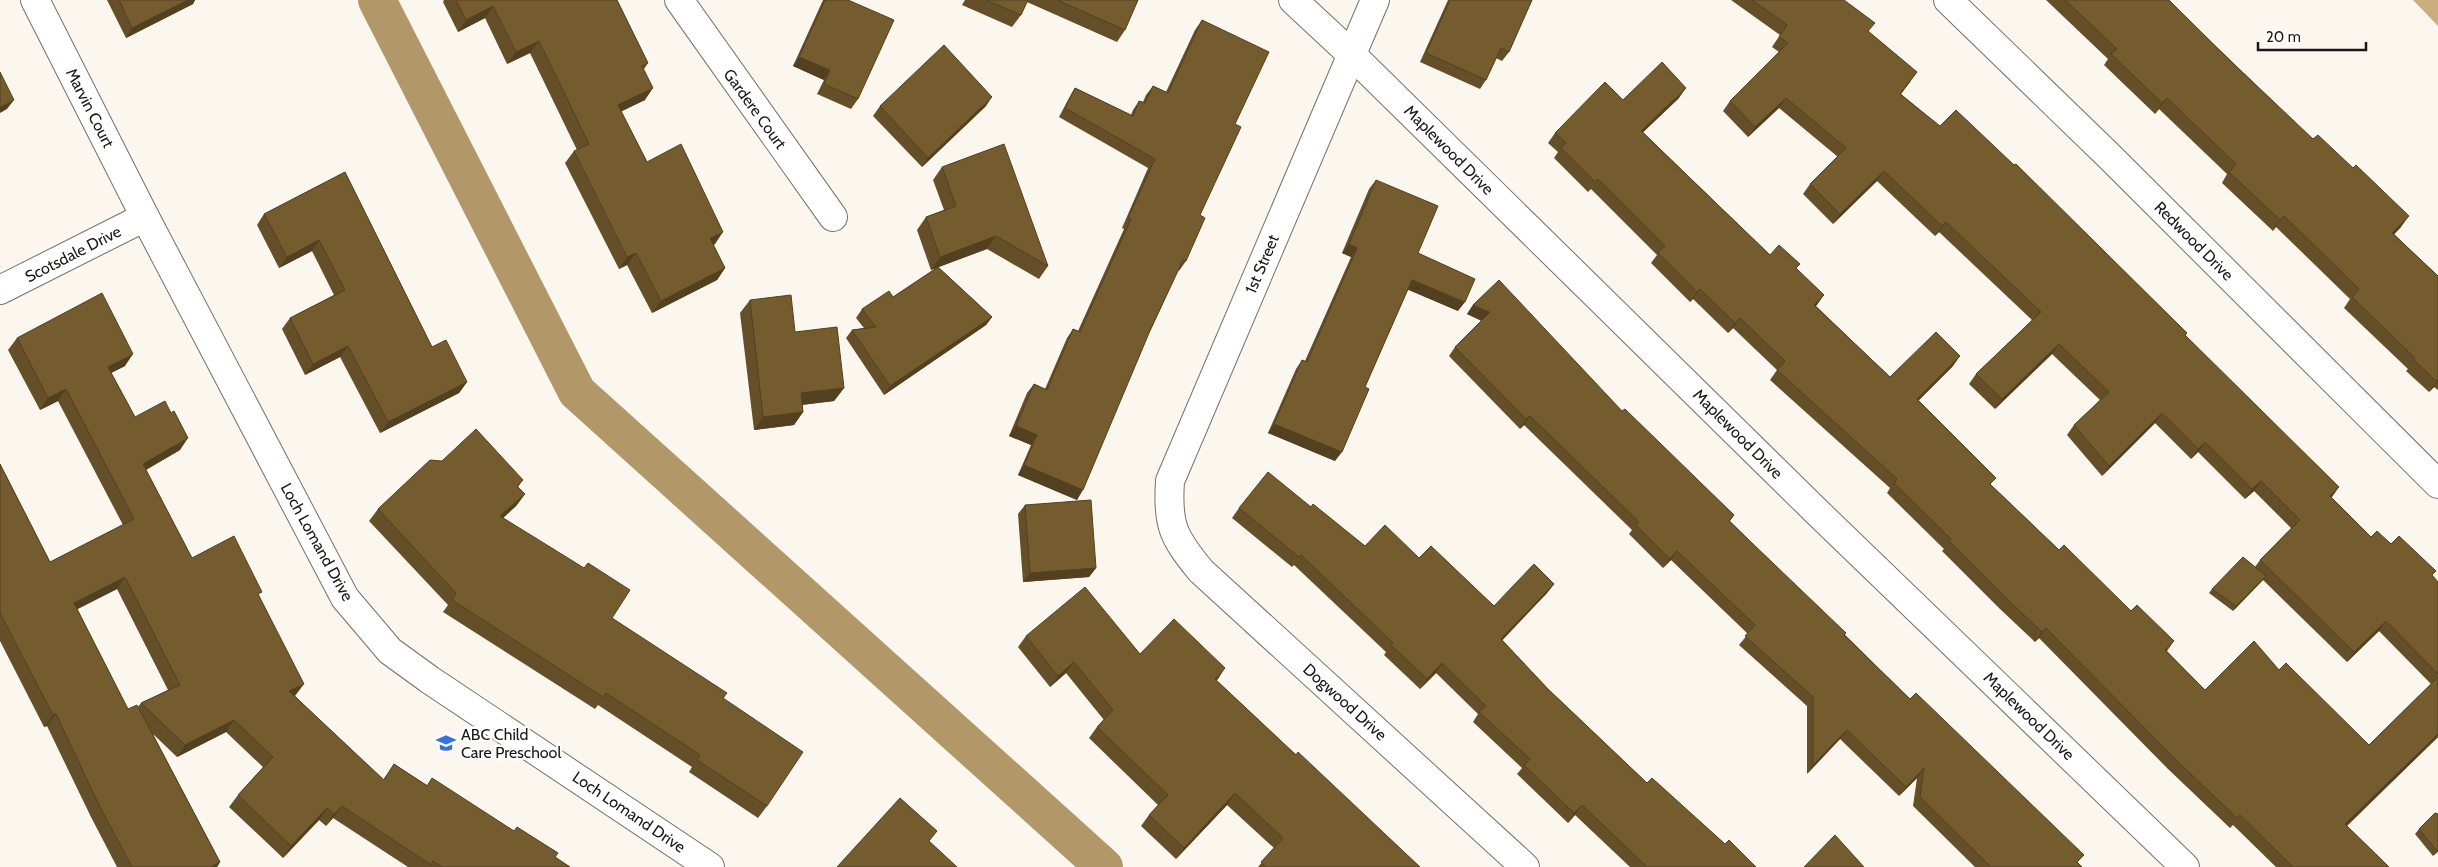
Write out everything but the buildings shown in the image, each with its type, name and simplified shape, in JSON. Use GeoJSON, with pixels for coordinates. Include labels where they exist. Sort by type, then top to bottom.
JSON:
{"type":"FeatureCollection","features":[{"type":"Feature","properties":{"kind":"street","name":"Marvin Court"},"geometry":{"type":"LineString","coordinates":[[35,0],[145,217]]}},
{"type":"Feature","properties":{"kind":"street","name":"Gardere Court"},"geometry":{"type":"LineString","coordinates":[[679,0],[833,217]]}},
{"type":"Feature","properties":{"kind":"street","name":"Maplewood Drive"},"geometry":{"type":"LineString","coordinates":[[1292,0],[1351,54],[1815,510],[2185,867]]}},
{"type":"Feature","properties":{"kind":"street","name":"1st Street"},"geometry":{"type":"LineString","coordinates":[[1173,531],[1168,509],[1170,481],[1375,0]]}},
{"type":"Feature","properties":{"kind":"street","name":"Redwood Drive"},"geometry":{"type":"LineString","coordinates":[[1948,0],[2110,156],[2438,484]]}},
{"type":"Feature","properties":{"kind":"street","name":"Scotsdale Drive"},"geometry":{"type":"LineString","coordinates":[[0,290],[145,217]]}},
{"type":"Feature","properties":{"kind":"street","name":"Loch Lomand Drive"},"geometry":{"type":"LineString","coordinates":[[145,217],[344,598],[390,651],[430,680],[710,867]]}},
{"type":"Feature","properties":{"kind":"street","name":"Dogwood Drive"},"geometry":{"type":"LineString","coordinates":[[1173,531],[1184,550],[1201,571],[1525,867]]}},
{"type":"Feature","properties":{"kind":"shaded area"},"geometry":{"type":"Polygon","coordinates":[[[2413,0],[2438,0],[2438,26],[2413,0]]]}},
{"type":"Feature","properties":{"kind":"waterway"},"geometry":{"type":"LineString","coordinates":[[377,0],[577,392],[1104,867]]}},
{"type":"Feature","properties":{"kind":"place","name":"ABC Child Care Preschool"},"geometry":{"type":"Point","coordinates":[446,743]}}]}
